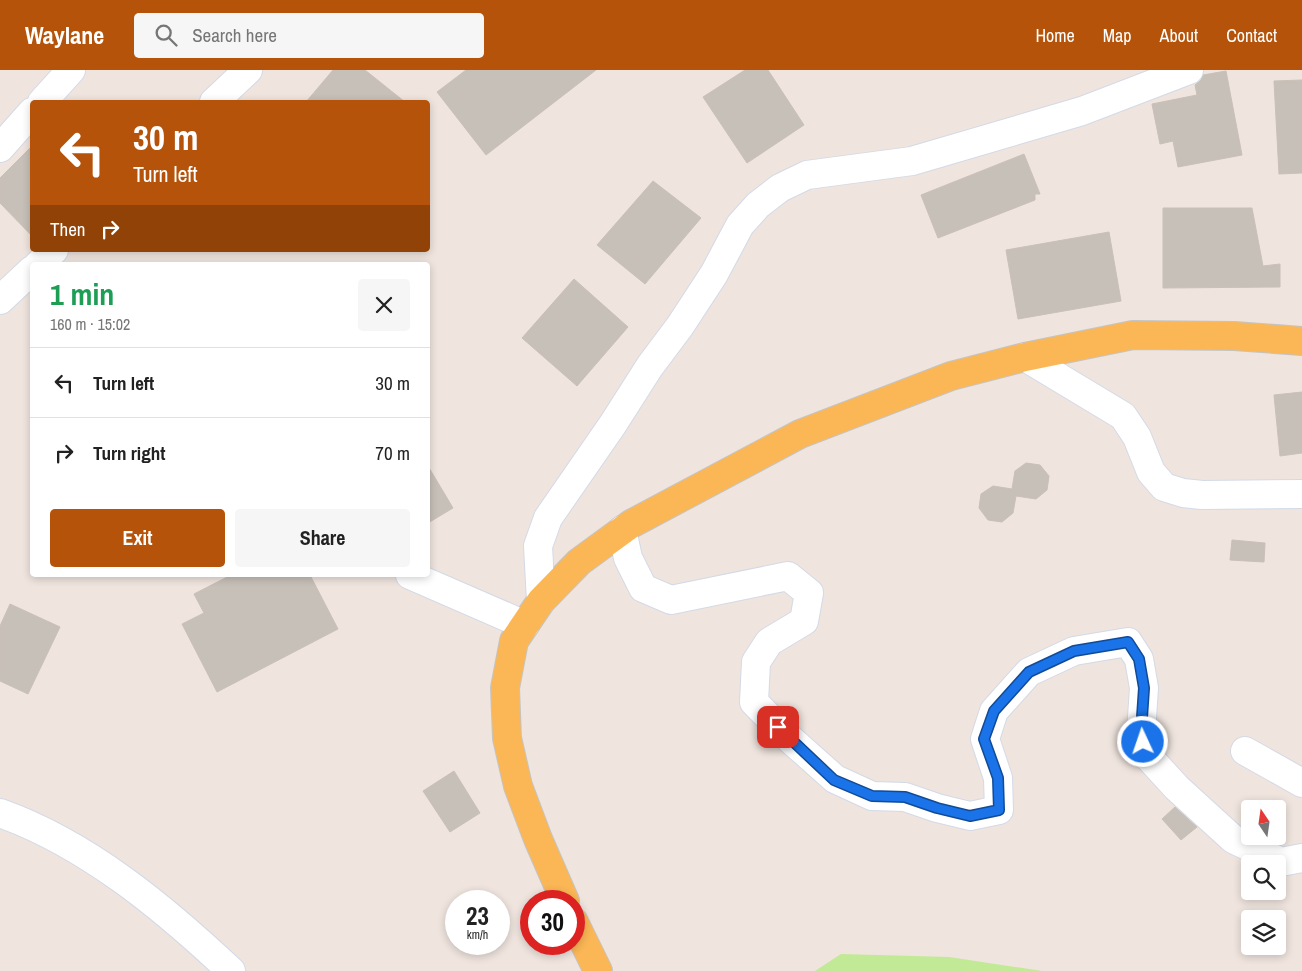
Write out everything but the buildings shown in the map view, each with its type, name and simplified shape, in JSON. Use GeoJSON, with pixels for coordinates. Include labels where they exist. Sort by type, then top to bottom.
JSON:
{"type":"FeatureCollection","features":[{"type":"Feature","properties":{"kind":"main road"},"geometry":{"type":"LineString","coordinates":[[559,890],[518,786],[507,738],[504,688],[514,642],[541,601],[579,562],[622,530],[800,434],[951,376],[1024,357],[1133,335],[1234,336],[1302,342]]}},
{"type":"Feature","properties":{"kind":"main road"},"geometry":{"type":"LineString","coordinates":[[585,944],[598,971]]}},
{"type":"Feature","properties":{"kind":"street"},"geometry":{"type":"LineString","coordinates":[[44,100],[72,70]]}},
{"type":"Feature","properties":{"kind":"street"},"geometry":{"type":"LineString","coordinates":[[216,100],[248,70]]}},
{"type":"Feature","properties":{"kind":"street"},"geometry":{"type":"LineString","coordinates":[[541,601],[538,546],[548,518],[613,424],[650,366],[680,326],[714,274],[740,225],[758,205],[780,188],[806,175],[912,161],[1082,111],[1189,70]]}},
{"type":"Feature","properties":{"kind":"street"},"geometry":{"type":"LineString","coordinates":[[0,148],[30,114]]}},
{"type":"Feature","properties":{"kind":"street"},"geometry":{"type":"LineString","coordinates":[[41,262],[52,252]]}},
{"type":"Feature","properties":{"kind":"street"},"geometry":{"type":"LineString","coordinates":[[0,300],[30,272]]}},
{"type":"Feature","properties":{"kind":"street"},"geometry":{"type":"LineString","coordinates":[[1024,357],[1123,416],[1137,437],[1151,472],[1164,487],[1183,494],[1202,495],[1302,494]]}},
{"type":"Feature","properties":{"kind":"street"},"geometry":{"type":"LineString","coordinates":[[622,530],[628,558],[643,588],[671,600],[788,576],[808,593],[804,621],[769,642],[756,662],[754,702],[834,780],[872,796],[905,797],[937,808],[970,816],[999,810],[998,778],[984,739],[994,711],[1029,672],[1074,651],[1128,642],[1139,659],[1144,688],[1141,732],[1145,753],[1177,788],[1232,839],[1282,862],[1302,858]]}},
{"type":"Feature","properties":{"kind":"street"},"geometry":{"type":"LineString","coordinates":[[415,577],[525,625]]}},
{"type":"Feature","properties":{"kind":"street"},"geometry":{"type":"LineString","coordinates":[[1245,752],[1302,783]]}},
{"type":"Feature","properties":{"kind":"street"},"geometry":{"type":"LineString","coordinates":[[0,813],[66,842],[105,867],[192,934],[231,971]]}},
{"type":"Feature","properties":{"kind":"green space"},"geometry":{"type":"Polygon","coordinates":[[[841,954],[949,957],[1042,971],[815,971],[841,954]]]}},
{"type":"Feature","properties":{"kind":"route"},"geometry":{"type":"LineString","coordinates":[[778,727],[834,780],[872,796],[905,797],[937,808],[970,816],[999,810],[998,778],[984,739],[994,711],[1029,672],[1074,651],[1128,642],[1139,659],[1144,688],[1141,732],[1143,742]]}}]}
